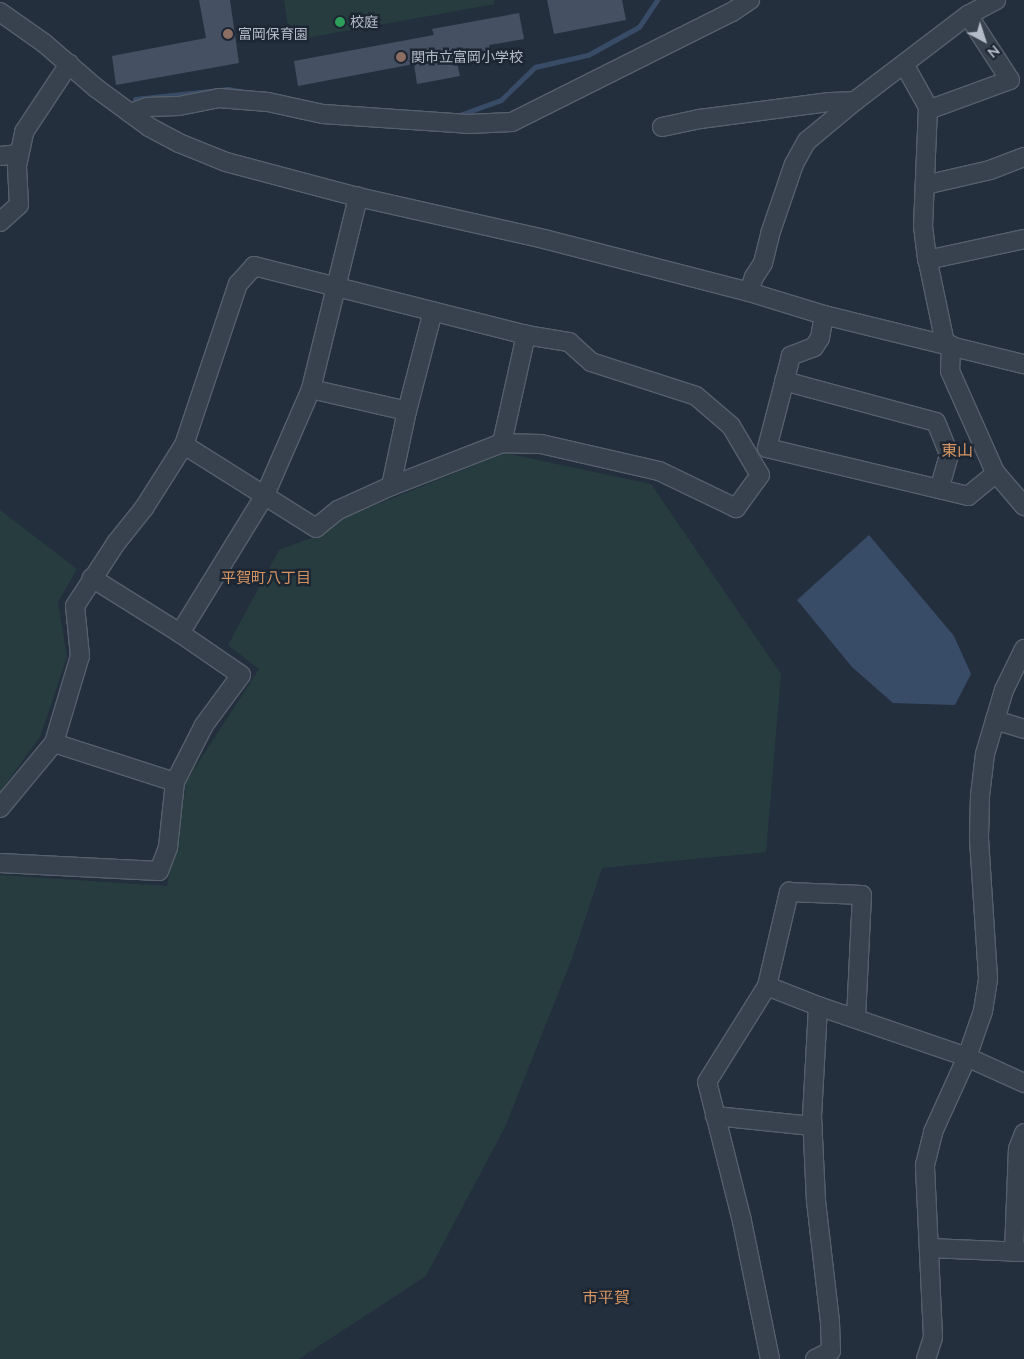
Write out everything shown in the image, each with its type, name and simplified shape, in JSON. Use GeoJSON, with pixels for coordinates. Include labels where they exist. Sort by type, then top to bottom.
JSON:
{"type":"FeatureCollection","features":[{"type":"Feature","properties":{"kind":"street"},"geometry":{"type":"LineString","coordinates":[[130,113],[147,107],[179,106],[219,98],[268,102],[323,114],[468,124],[512,122],[732,12],[750,0]]}},
{"type":"Feature","properties":{"kind":"street"},"geometry":{"type":"LineString","coordinates":[[749,292],[754,277],[763,263],[770,234],[794,164],[807,141],[855,101],[968,15],[996,0]]}},
{"type":"Feature","properties":{"kind":"street"},"geometry":{"type":"LineString","coordinates":[[0,12],[44,43],[96,88],[130,113],[179,143],[226,162],[358,196],[544,239],[749,292],[824,315],[1024,364]]}},
{"type":"Feature","properties":{"kind":"street"},"geometry":{"type":"LineString","coordinates":[[928,110],[1010,80],[968,15]]}},
{"type":"Feature","properties":{"kind":"street"},"geometry":{"type":"LineString","coordinates":[[0,222],[19,206],[17,166],[24,132],[69,64]]}},
{"type":"Feature","properties":{"kind":"street"},"geometry":{"type":"LineString","coordinates":[[904,64],[928,110],[923,226],[927,260],[948,344],[950,371],[996,474],[1024,506]]}},
{"type":"Feature","properties":{"kind":"street"},"geometry":{"type":"LineString","coordinates":[[662,128],[700,119],[830,102],[855,101]]}},
{"type":"Feature","properties":{"kind":"street"},"geometry":{"type":"LineString","coordinates":[[0,156],[19,154]]}},
{"type":"Feature","properties":{"kind":"street"},"geometry":{"type":"LineString","coordinates":[[925,185],[990,170],[1024,157]]}},
{"type":"Feature","properties":{"kind":"street"},"geometry":{"type":"LineString","coordinates":[[180,633],[265,495],[312,390],[335,285],[358,196]]}},
{"type":"Feature","properties":{"kind":"street"},"geometry":{"type":"LineString","coordinates":[[927,260],[1024,238]]}},
{"type":"Feature","properties":{"kind":"street"},"geometry":{"type":"LineString","coordinates":[[0,808],[54,743],[80,656],[75,606],[92,578],[144,508],[184,445],[238,284],[254,266],[335,285],[526,335],[569,342],[591,362],[696,396],[731,426],[760,475],[736,508],[659,471],[541,444],[502,443],[391,486],[338,510],[316,528],[184,445]]}},
{"type":"Feature","properties":{"kind":"street"},"geometry":{"type":"LineString","coordinates":[[391,486],[407,411],[433,311]]}},
{"type":"Feature","properties":{"kind":"street"},"geometry":{"type":"LineString","coordinates":[[824,315],[820,338],[814,347],[791,356],[767,448],[968,496],[996,474]]}},
{"type":"Feature","properties":{"kind":"street"},"geometry":{"type":"LineString","coordinates":[[502,443],[526,335]]}},
{"type":"Feature","properties":{"kind":"street"},"geometry":{"type":"LineString","coordinates":[[784,381],[936,422],[949,456],[939,489]]}},
{"type":"Feature","properties":{"kind":"street"},"geometry":{"type":"LineString","coordinates":[[312,390],[407,411]]}},
{"type":"Feature","properties":{"kind":"street"},"geometry":{"type":"LineString","coordinates":[[0,863],[159,871],[168,847],[176,782],[204,725],[241,675],[180,633],[92,578]]}},
{"type":"Feature","properties":{"kind":"street"},"geometry":{"type":"LineString","coordinates":[[926,1359],[933,1337],[925,1203],[925,1165],[933,1132],[967,1057],[983,1011],[988,978],[979,837],[980,796],[986,754],[995,720],[1004,690],[1024,649]]}},
{"type":"Feature","properties":{"kind":"street"},"geometry":{"type":"LineString","coordinates":[[995,720],[1024,729]]}},
{"type":"Feature","properties":{"kind":"street"},"geometry":{"type":"LineString","coordinates":[[54,743],[176,782]]}},
{"type":"Feature","properties":{"kind":"street"},"geometry":{"type":"LineString","coordinates":[[770,1359],[742,1221],[707,1082],[767,986],[789,892],[862,895],[856,1017]]}},
{"type":"Feature","properties":{"kind":"street"},"geometry":{"type":"LineString","coordinates":[[767,986],[818,1006],[856,1017],[967,1057],[1024,1083]]}},
{"type":"Feature","properties":{"kind":"street"},"geometry":{"type":"LineString","coordinates":[[815,1359],[831,1351],[830,1322],[816,1201],[812,1126],[818,1006]]}},
{"type":"Feature","properties":{"kind":"street"},"geometry":{"type":"LineString","coordinates":[[715,1116],[812,1126]]}},
{"type":"Feature","properties":{"kind":"street"},"geometry":{"type":"LineString","coordinates":[[929,1248],[1019,1252],[1020,1170],[1018,1148],[1024,1133]]}},
{"type":"Feature","properties":{"kind":"green space","name":"校庭"},"geometry":{"type":"Polygon","coordinates":[[[284,0],[494,0],[495,4],[290,41],[284,0]]]}},
{"type":"Feature","properties":{"kind":"green space"},"geometry":{"type":"Polygon","coordinates":[[[505,453],[651,484],[781,674],[766,852],[602,868],[571,961],[505,1127],[426,1276],[299,1359],[0,1359],[0,875],[167,886],[187,780],[259,669],[228,645],[279,550],[322,534],[341,519],[505,453]]]}},
{"type":"Feature","properties":{"kind":"green space"},"geometry":{"type":"Polygon","coordinates":[[[0,510],[77,569],[58,602],[67,657],[40,737],[0,792],[0,510]]]}},
{"type":"Feature","properties":{"kind":"water"},"geometry":{"type":"Polygon","coordinates":[[[869,535],[954,636],[971,674],[955,705],[893,703],[852,667],[797,600],[869,535]]]}},
{"type":"Feature","properties":{"kind":"building"},"geometry":{"type":"Polygon","coordinates":[[[199,0],[230,0],[239,63],[116,85],[112,56],[206,38],[199,0]]]}},
{"type":"Feature","properties":{"kind":"building"},"geometry":{"type":"Polygon","coordinates":[[[547,0],[622,0],[626,20],[554,34],[547,0]]]}},
{"type":"Feature","properties":{"kind":"building"},"geometry":{"type":"Polygon","coordinates":[[[519,13],[524,39],[489,45],[491,57],[457,63],[460,76],[417,84],[414,64],[298,86],[294,61],[434,35],[432,29],[519,13]]]}},
{"type":"Feature","properties":{"kind":"waterway"},"geometry":{"type":"LineString","coordinates":[[454,117],[501,100],[535,67],[588,55],[639,27],[657,0]]}},
{"type":"Feature","properties":{"kind":"waterway"},"geometry":{"type":"LineString","coordinates":[[135,99],[228,89],[245,92]]}},
{"type":"Feature","properties":{"kind":"place","name":"校庭"},"geometry":{"type":"Point","coordinates":[340,22]}},
{"type":"Feature","properties":{"kind":"place","name":"富岡保育園"},"geometry":{"type":"Point","coordinates":[228,34]}},
{"type":"Feature","properties":{"kind":"place","name":"関市立富岡小学校"},"geometry":{"type":"Point","coordinates":[401,57]}},
{"type":"Feature","properties":{"kind":"district","name":"東山"},"geometry":{"type":"Point","coordinates":[957,450]}},
{"type":"Feature","properties":{"kind":"district","name":"平賀町八丁目"},"geometry":{"type":"Point","coordinates":[266,578]}},
{"type":"Feature","properties":{"kind":"district","name":"市平賀"},"geometry":{"type":"Point","coordinates":[606,1297]}}]}
